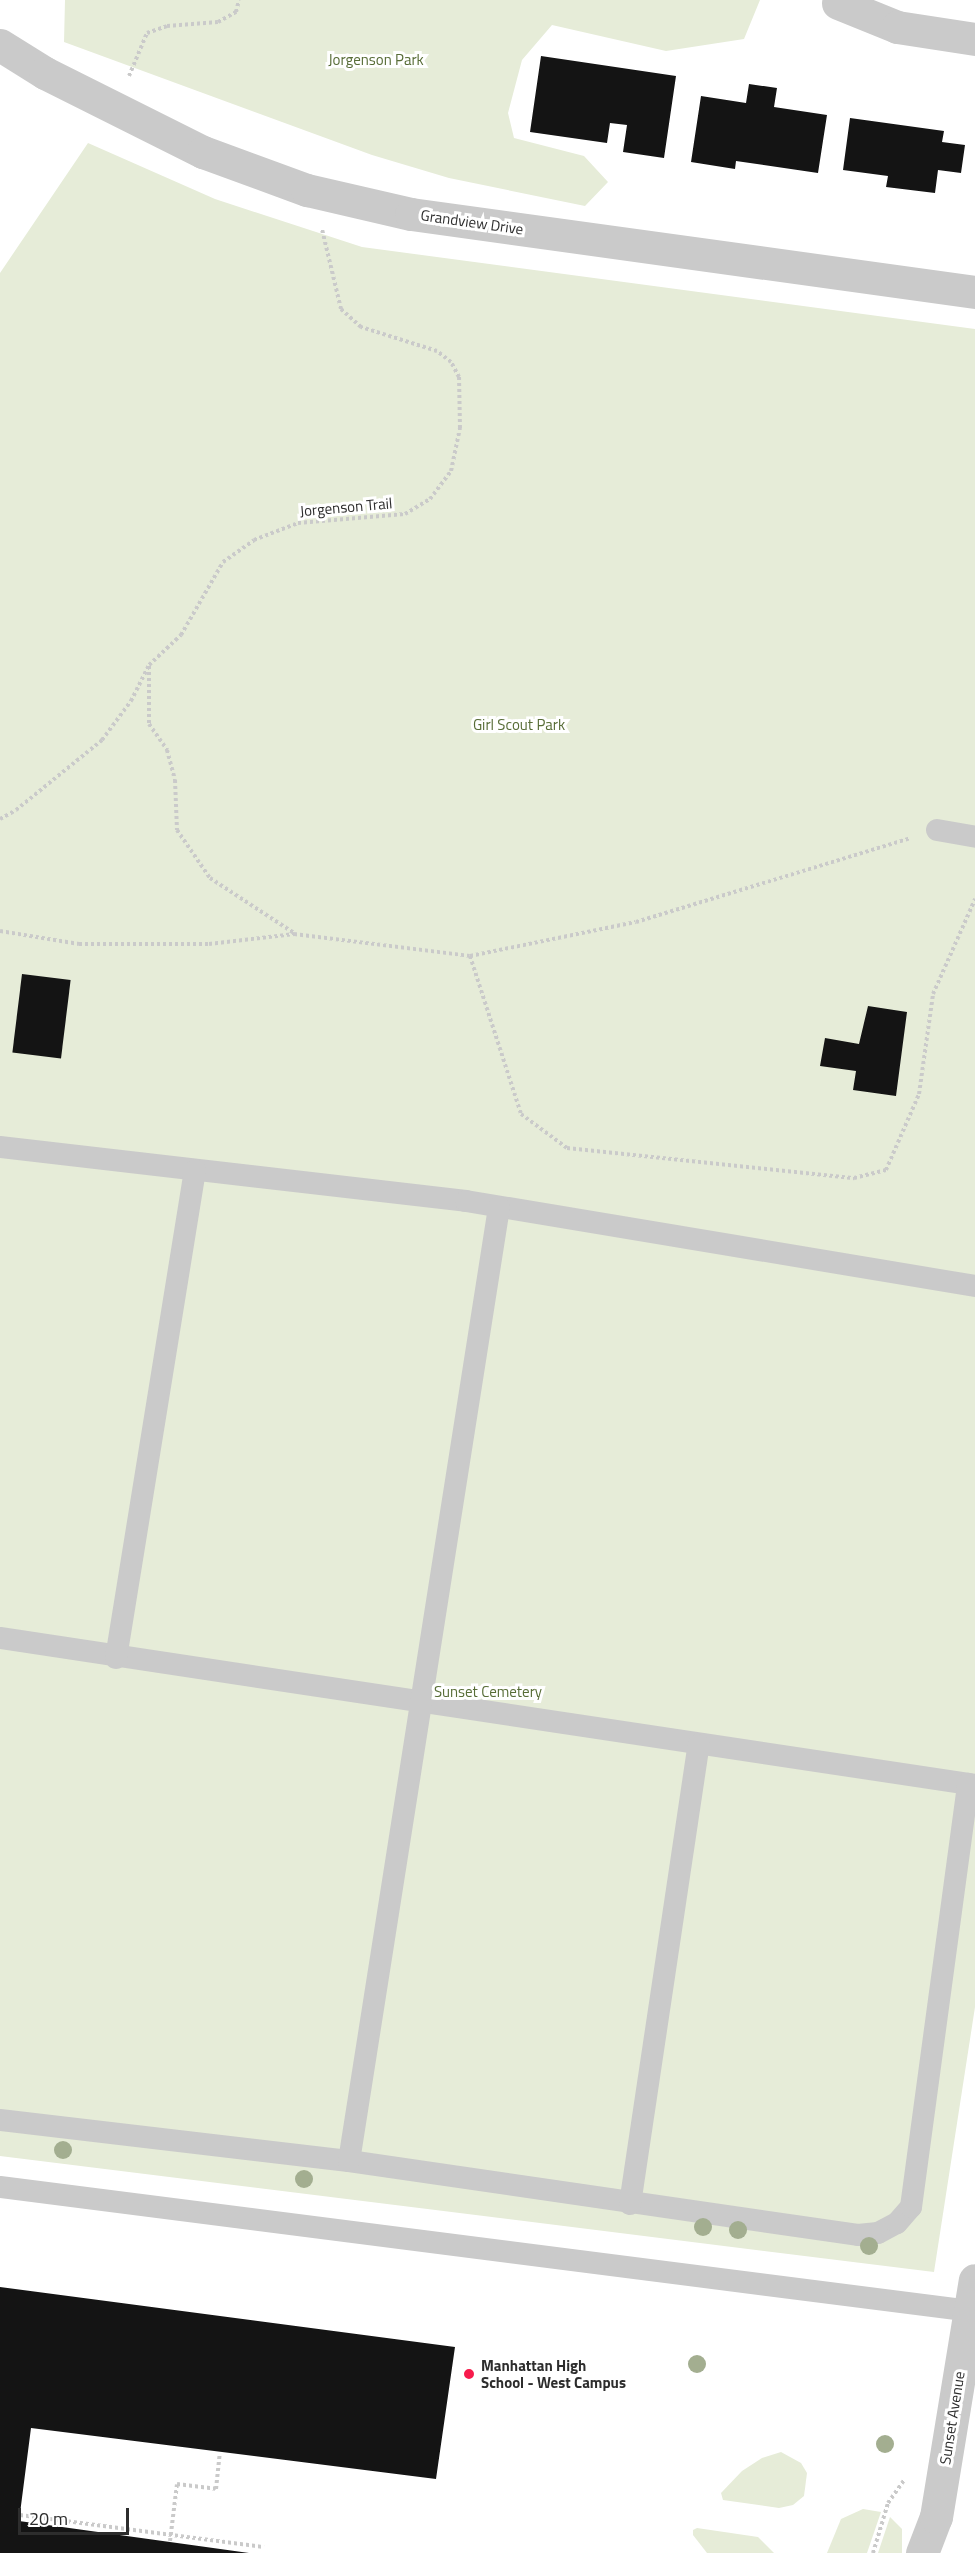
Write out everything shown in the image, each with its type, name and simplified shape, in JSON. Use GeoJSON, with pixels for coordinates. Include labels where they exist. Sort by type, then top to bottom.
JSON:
{"type":"FeatureCollection","features":[{"type":"Feature","properties":{"kind":"street"},"geometry":{"type":"LineString","coordinates":[[838,3],[897,27],[975,39]]}},
{"type":"Feature","properties":{"kind":"street","name":"Grandview Drive"},"geometry":{"type":"LineString","coordinates":[[0,45],[45,73],[203,152],[307,190],[411,214],[975,292]]}},
{"type":"Feature","properties":{"kind":"street","name":"Sunset Avenue"},"geometry":{"type":"LineString","coordinates":[[922,2553],[936,2517],[973,2295]]}},
{"type":"Feature","properties":{"kind":"lane"},"geometry":{"type":"LineString","coordinates":[[937,830],[975,837]]}},
{"type":"Feature","properties":{"kind":"lane"},"geometry":{"type":"LineString","coordinates":[[0,1147],[499,1208],[975,1286]]}},
{"type":"Feature","properties":{"kind":"lane"},"geometry":{"type":"LineString","coordinates":[[116,1658],[195,1170]]}},
{"type":"Feature","properties":{"kind":"lane"},"geometry":{"type":"LineString","coordinates":[[349,2162],[499,1208]]}},
{"type":"Feature","properties":{"kind":"lane"},"geometry":{"type":"LineString","coordinates":[[0,1638],[116,1658],[971,1785],[911,2207],[897,2223],[878,2233],[858,2235],[349,2162],[0,2120]]}},
{"type":"Feature","properties":{"kind":"lane"},"geometry":{"type":"LineString","coordinates":[[630,2204],[699,1745]]}},
{"type":"Feature","properties":{"kind":"lane"},"geometry":{"type":"LineString","coordinates":[[0,2187],[973,2295]]}},
{"type":"Feature","properties":{"kind":"path"},"geometry":{"type":"LineString","coordinates":[[134,64],[147,33],[167,26],[218,22],[236,12],[239,0]]}},
{"type":"Feature","properties":{"kind":"path","name":"Jorgenson Trail"},"geometry":{"type":"LineString","coordinates":[[0,819],[102,740],[131,701],[149,665],[180,635],[223,562],[254,540],[298,523],[405,514],[430,499],[451,471],[460,428],[459,377],[451,362],[437,351],[361,327],[341,309],[321,226]]}},
{"type":"Feature","properties":{"kind":"path"},"geometry":{"type":"LineString","coordinates":[[149,665],[149,724],[167,750],[175,780],[177,830],[210,878],[294,933]]}},
{"type":"Feature","properties":{"kind":"path"},"geometry":{"type":"LineString","coordinates":[[0,931],[79,944],[209,944],[294,933],[470,956],[636,922],[937,830]]}},
{"type":"Feature","properties":{"kind":"path"},"geometry":{"type":"LineString","coordinates":[[470,956],[521,1114],[567,1149],[854,1178],[886,1170],[919,1094],[933,994],[975,899]]}},
{"type":"Feature","properties":{"kind":"path"},"geometry":{"type":"LineString","coordinates":[[170,2541],[177,2484],[216,2489],[220,2453]]}},
{"type":"Feature","properties":{"kind":"path"},"geometry":{"type":"LineString","coordinates":[[20,2515],[264,2547]]}},
{"type":"Feature","properties":{"kind":"green space","name":"Jorgenson Park"},"geometry":{"type":"Polygon","coordinates":[[[65,0],[760,0],[744,39],[666,51],[552,25],[522,60],[508,113],[514,138],[584,156],[608,182],[585,206],[449,178],[372,155],[64,42],[65,0]]]}},
{"type":"Feature","properties":{"kind":"green space"},"geometry":{"type":"Polygon","coordinates":[[[88,143],[215,199],[362,247],[975,329],[975,2007],[934,2272],[0,2156],[0,273],[88,143]]]}},
{"type":"Feature","properties":{"kind":"green space"},"geometry":{"type":"Polygon","coordinates":[[[781,2452],[801,2463],[807,2473],[804,2496],[793,2505],[779,2508],[723,2500],[721,2493],[742,2471],[762,2458],[781,2452]]]}},
{"type":"Feature","properties":{"kind":"green space"},"geometry":{"type":"Polygon","coordinates":[[[863,2509],[881,2512],[867,2553],[827,2553],[841,2519],[863,2509]]]}},
{"type":"Feature","properties":{"kind":"green space"},"geometry":{"type":"Polygon","coordinates":[[[890,2517],[902,2529],[902,2553],[878,2553],[890,2517]]]}},
{"type":"Feature","properties":{"kind":"green space"},"geometry":{"type":"Polygon","coordinates":[[[697,2528],[758,2537],[774,2553],[707,2553],[693,2535],[693,2530],[697,2528]]]}},
{"type":"Feature","properties":{"kind":"building"},"geometry":{"type":"Polygon","coordinates":[[[541,56],[676,76],[664,158],[623,152],[627,125],[610,123],[607,143],[530,132],[541,56]]]}},
{"type":"Feature","properties":{"kind":"building"},"geometry":{"type":"Polygon","coordinates":[[[749,84],[777,88],[774,107],[827,115],[818,173],[736,161],[735,169],[691,162],[701,96],[746,103],[749,84]]]}},
{"type":"Feature","properties":{"kind":"building"},"geometry":{"type":"Polygon","coordinates":[[[850,118],[944,131],[942,142],[965,145],[961,173],[938,170],[935,193],[886,187],[888,176],[843,170],[850,118]]]}},
{"type":"Feature","properties":{"kind":"building"},"geometry":{"type":"Polygon","coordinates":[[[22,974],[71,980],[61,1058],[12,1052],[22,974]]]}},
{"type":"Feature","properties":{"kind":"building"},"geometry":{"type":"Polygon","coordinates":[[[868,1006],[907,1012],[896,1096],[853,1090],[856,1071],[820,1066],[825,1038],[859,1044],[868,1006]]]}},
{"type":"Feature","properties":{"kind":"building"},"geometry":{"type":"Polygon","coordinates":[[[0,2287],[455,2347],[436,2479],[31,2428],[19,2521],[249,2553],[0,2553],[0,2287]]]}},
{"type":"Feature","properties":{"kind":"place","name":"Manhattan High School - West Campus"},"geometry":{"type":"Point","coordinates":[469,2374]}},
{"type":"Feature","properties":{"kind":"park label","name":"Girl Scout Park"},"geometry":{"type":"Point","coordinates":[519,725]}},
{"type":"Feature","properties":{"kind":"park label","name":"Sunset Cemetery"},"geometry":{"type":"Point","coordinates":[488,1692]}}]}
